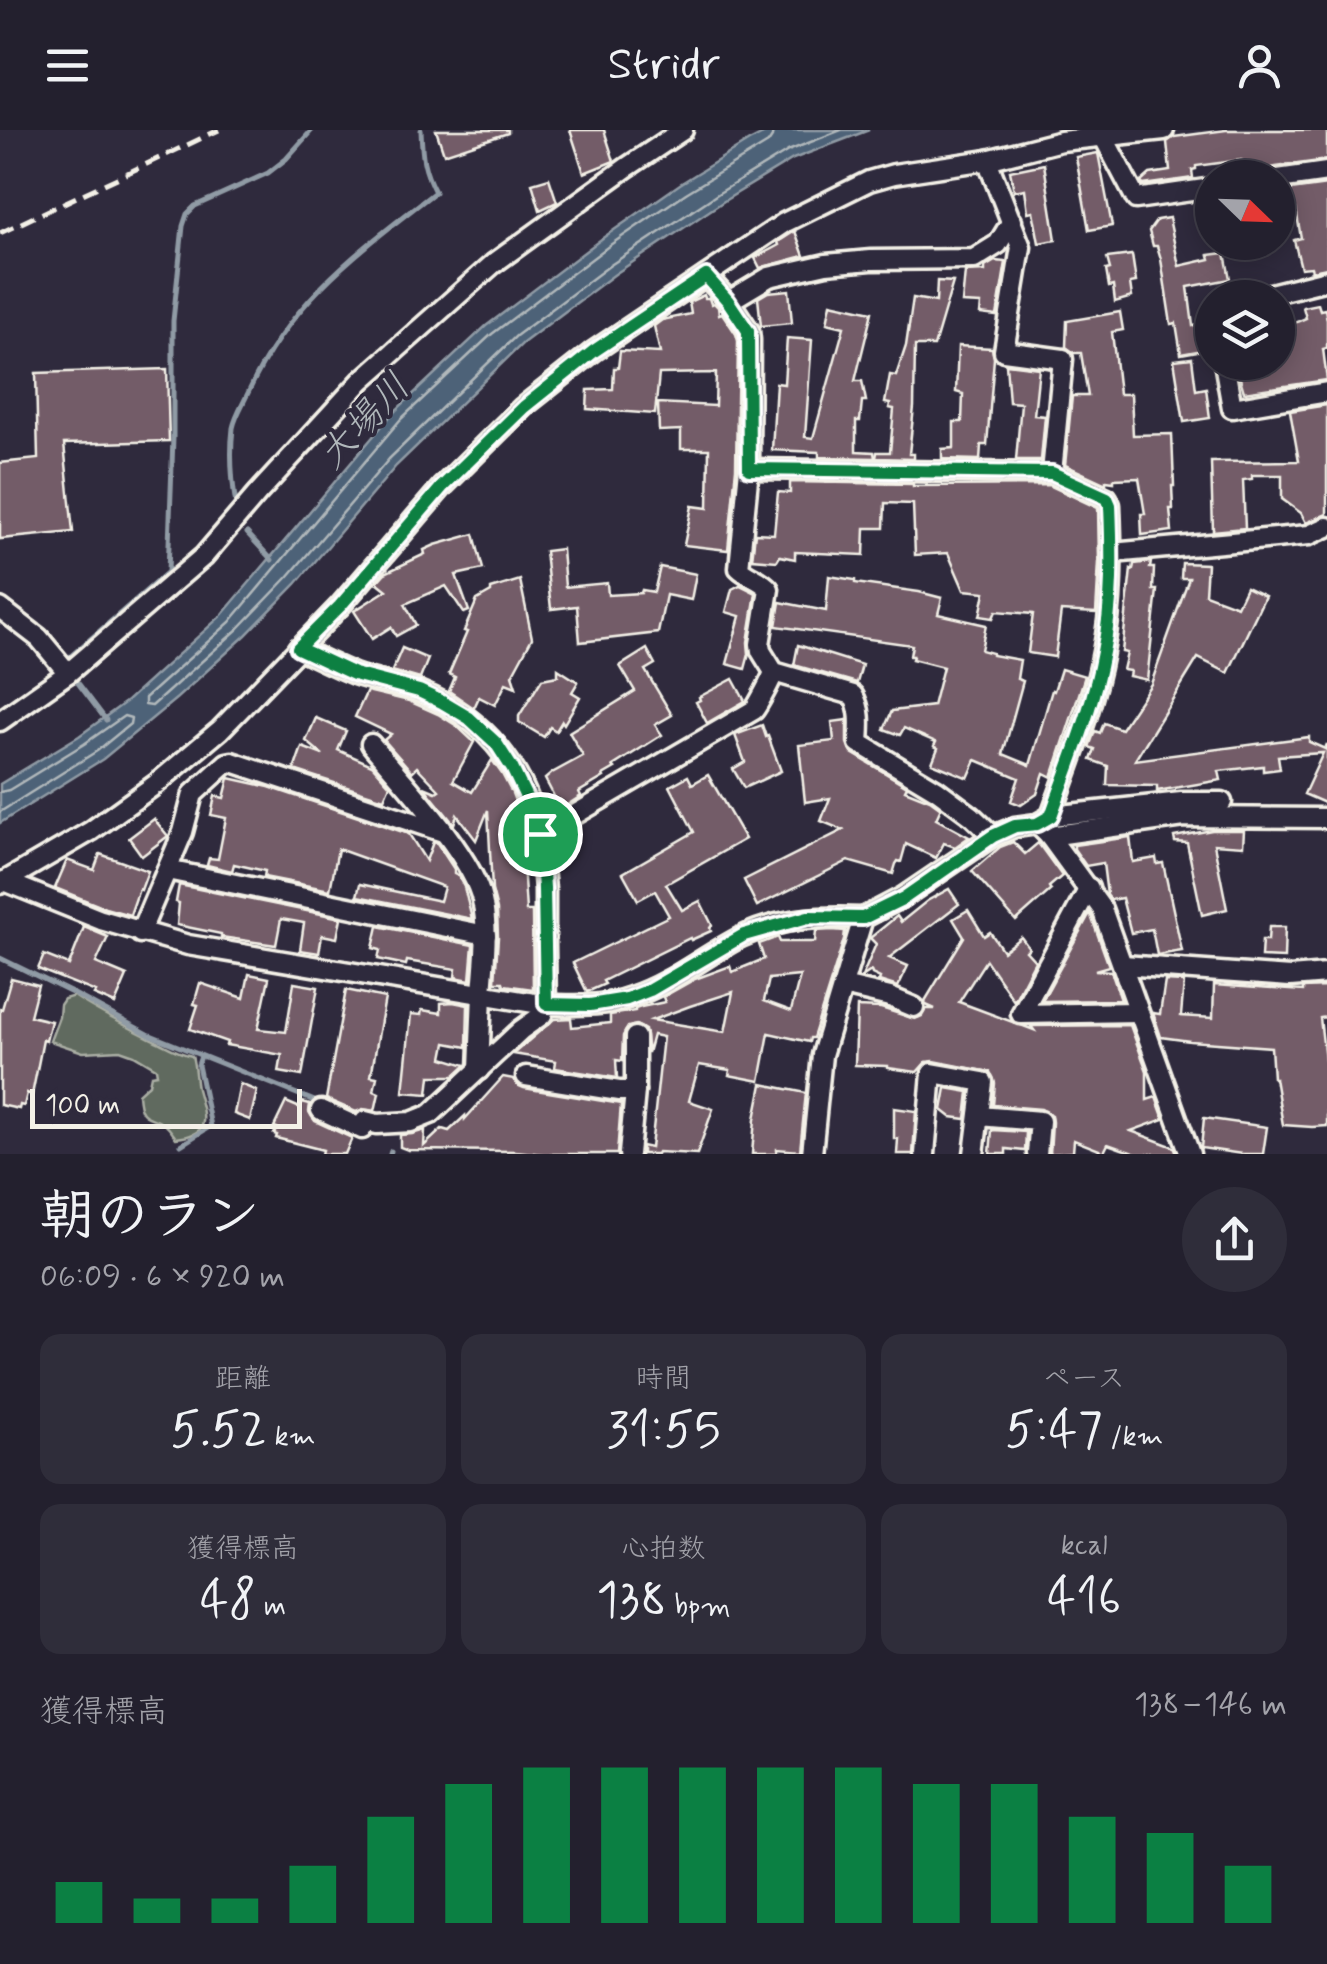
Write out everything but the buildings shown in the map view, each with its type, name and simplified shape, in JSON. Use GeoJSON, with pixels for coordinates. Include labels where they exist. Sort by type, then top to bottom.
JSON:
{"type":"FeatureCollection","features":[{"type":"Feature","properties":{"kind":"street"},"geometry":{"type":"LineString","coordinates":[[0,721],[68,673],[204,556],[362,380],[449,302],[493,264],[683,130]]}},
{"type":"Feature","properties":{"kind":"street"},"geometry":{"type":"LineString","coordinates":[[2,883],[90,831],[156,784],[220,730],[340,606],[442,487],[524,407],[594,351],[784,223],[869,181],[894,174],[987,160],[1061,141],[1164,130]]}},
{"type":"Feature","properties":{"kind":"street"},"geometry":{"type":"LineString","coordinates":[[1104,138],[1136,199],[1195,190]]}},
{"type":"Feature","properties":{"kind":"street"},"geometry":{"type":"LineString","coordinates":[[987,160],[1020,248],[1004,351],[1063,359],[1052,473]]}},
{"type":"Feature","properties":{"kind":"street"},"geometry":{"type":"LineString","coordinates":[[1295,177],[1327,172]]}},
{"type":"Feature","properties":{"kind":"street"},"geometry":{"type":"LineString","coordinates":[[728,301],[769,277],[826,264],[974,259],[998,244],[1012,222]]}},
{"type":"Feature","properties":{"kind":"street"},"geometry":{"type":"LineString","coordinates":[[706,276],[728,301],[750,340],[749,469],[739,568],[769,589],[762,651],[774,672],[853,695],[860,714],[859,743],[937,790],[993,836]]}},
{"type":"Feature","properties":{"kind":"street"},"geometry":{"type":"LineString","coordinates":[[1295,288],[1327,280]]}},
{"type":"Feature","properties":{"kind":"street"},"geometry":{"type":"LineString","coordinates":[[1227,380],[1232,408],[1327,392]]}},
{"type":"Feature","properties":{"kind":"street"},"geometry":{"type":"LineString","coordinates":[[749,469],[1052,473],[1107,498],[1112,553],[1103,654],[1096,686],[1046,825]]}},
{"type":"Feature","properties":{"kind":"street"},"geometry":{"type":"LineString","coordinates":[[1112,553],[1309,535],[1327,527]]}},
{"type":"Feature","properties":{"kind":"street"},"geometry":{"type":"LineString","coordinates":[[0,608],[39,638],[68,673]]}},
{"type":"Feature","properties":{"kind":"street"},"geometry":{"type":"LineString","coordinates":[[298,648],[354,674],[419,691],[469,718],[496,743],[535,816],[544,888],[546,1004],[542,1015],[431,1114],[411,1122],[366,1121],[362,1129],[322,1110]]}},
{"type":"Feature","properties":{"kind":"street"},"geometry":{"type":"LineString","coordinates":[[540,834],[754,710],[774,672]]}},
{"type":"Feature","properties":{"kind":"street"},"geometry":{"type":"LineString","coordinates":[[371,744],[443,832],[477,882],[486,935],[479,1070]]}},
{"type":"Feature","properties":{"kind":"street"},"geometry":{"type":"LineString","coordinates":[[140,933],[183,832],[193,794],[227,763],[443,832]]}},
{"type":"Feature","properties":{"kind":"street"},"geometry":{"type":"LineString","coordinates":[[1046,825],[1182,802],[1222,802]]}},
{"type":"Feature","properties":{"kind":"street"},"geometry":{"type":"LineString","coordinates":[[2,883],[140,933],[188,945],[482,995],[546,1004],[590,1005],[627,999],[650,990],[744,935],[808,917],[863,918],[904,898],[993,836],[1015,826],[1184,817],[1327,818]]}},
{"type":"Feature","properties":{"kind":"street"},"geometry":{"type":"LineString","coordinates":[[1046,825],[1102,909],[1190,1154]]}},
{"type":"Feature","properties":{"kind":"street"},"geometry":{"type":"LineString","coordinates":[[167,870],[486,935]]}},
{"type":"Feature","properties":{"kind":"street"},"geometry":{"type":"LineString","coordinates":[[1089,888],[1022,1014],[1138,1012]]}},
{"type":"Feature","properties":{"kind":"street"},"geometry":{"type":"LineString","coordinates":[[812,1154],[822,1055],[863,918]]}},
{"type":"Feature","properties":{"kind":"street"},"geometry":{"type":"LineString","coordinates":[[1123,965],[1290,977],[1327,974]]}},
{"type":"Feature","properties":{"kind":"street"},"geometry":{"type":"LineString","coordinates":[[843,986],[890,997],[914,1008]]}},
{"type":"Feature","properties":{"kind":"street"},"geometry":{"type":"LineString","coordinates":[[630,1154],[636,1092],[635,1037]]}},
{"type":"Feature","properties":{"kind":"street"},"geometry":{"type":"LineString","coordinates":[[925,1154],[932,1073],[983,1082],[974,1154]]}},
{"type":"Feature","properties":{"kind":"street"},"geometry":{"type":"LineString","coordinates":[[526,1076],[636,1092]]}},
{"type":"Feature","properties":{"kind":"street"},"geometry":{"type":"LineString","coordinates":[[979,1116],[1040,1121],[1037,1154]]}},
{"type":"Feature","properties":{"kind":"green space"},"geometry":{"type":"Polygon","coordinates":[[[74,996],[192,1056],[203,1115],[196,1133],[176,1138],[166,1125],[143,1113],[138,1094],[149,1084],[151,1075],[157,1074],[156,1068],[120,1050],[83,1052],[50,1041],[60,1005],[74,996]]]}},
{"type":"Feature","properties":{"kind":"water"},"geometry":{"type":"Polygon","coordinates":[[[771,130],[869,130],[793,159],[724,201],[615,274],[523,343],[396,466],[296,584],[246,635],[103,759],[0,823],[0,784],[79,736],[127,701],[222,615],[393,413],[486,326],[680,184],[771,130]]]}},
{"type":"Feature","properties":{"kind":"waterway"},"geometry":{"type":"LineString","coordinates":[[64,662],[168,572],[173,321],[187,214],[195,206],[268,173],[312,130]]}},
{"type":"Feature","properties":{"kind":"waterway"},"geometry":{"type":"LineString","coordinates":[[236,505],[233,428],[265,360],[305,304],[328,280],[435,192],[424,162],[421,130]]}},
{"type":"Feature","properties":{"kind":"waterway"},"geometry":{"type":"LineString","coordinates":[[247,533],[272,560]]}},
{"type":"Feature","properties":{"kind":"waterway"},"geometry":{"type":"LineString","coordinates":[[78,683],[106,720]]}},
{"type":"Feature","properties":{"kind":"waterway"},"geometry":{"type":"LineString","coordinates":[[0,958],[148,1034],[322,1104]]}},
{"type":"Feature","properties":{"kind":"waterway"},"geometry":{"type":"LineString","coordinates":[[181,1145],[211,1126],[198,1065],[201,1056]]}},
{"type":"Feature","properties":{"kind":"railway"},"geometry":{"type":"LineString","coordinates":[[0,233],[219,130]]}},
{"type":"Feature","properties":{"kind":"route"},"geometry":{"type":"LineString","coordinates":[[706,276],[748,331],[749,469],[1052,473],[1107,498],[1112,553],[1103,654],[1096,686],[1051,816],[993,836],[904,898],[863,918],[808,917],[744,935],[650,990],[627,999],[590,1005],[546,1004],[540,834],[512,768],[496,743],[469,718],[419,691],[354,674],[298,648],[340,606],[442,487],[524,407],[594,351],[706,276]]}},
{"type":"Feature","properties":{"kind":"water label","name":"大場川"},"geometry":{"type":"Point","coordinates":[365,422]}}]}
